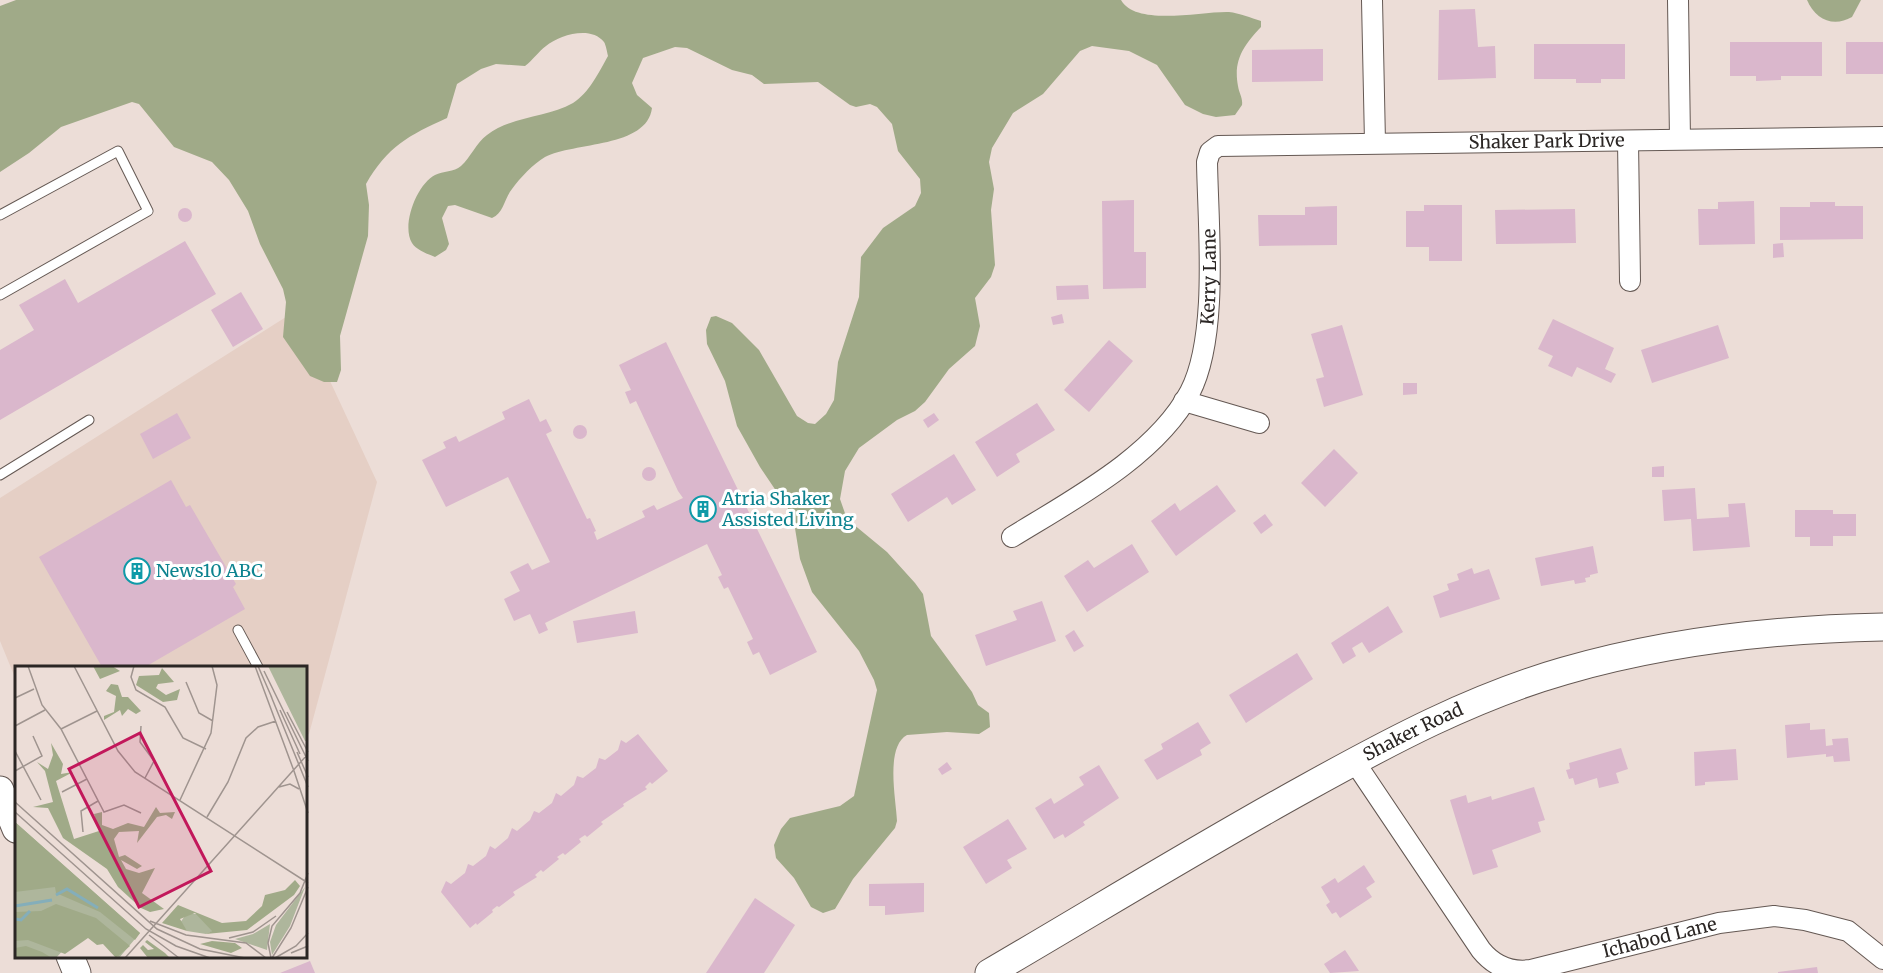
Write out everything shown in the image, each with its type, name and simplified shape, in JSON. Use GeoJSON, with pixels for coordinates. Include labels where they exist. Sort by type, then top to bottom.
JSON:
{"type":"FeatureCollection","features":[{"type":"Feature","properties":{"kind":"main road","name":"Shaker Road"},"geometry":{"type":"LineString","coordinates":[[990,973],[1255,816],[1354,761],[1422,726],[1492,696],[1562,671],[1628,654],[1699,640],[1773,632],[1883,627]]}},
{"type":"Feature","properties":{"kind":"main road"},"geometry":{"type":"LineString","coordinates":[[0,790],[15,827]]}},
{"type":"Feature","properties":{"kind":"main road"},"geometry":{"type":"LineString","coordinates":[[70,958],[77,973]]}},
{"type":"Feature","properties":{"kind":"street"},"geometry":{"type":"LineString","coordinates":[[1372,0],[1375,142]]}},
{"type":"Feature","properties":{"kind":"street"},"geometry":{"type":"LineString","coordinates":[[1678,0],[1680,139]]}},
{"type":"Feature","properties":{"kind":"street","name":"Shaker Park Drive"},"geometry":{"type":"LineString","coordinates":[[1212,150],[1225,144],[1883,137]]}},
{"type":"Feature","properties":{"kind":"street"},"geometry":{"type":"LineString","coordinates":[[1628,141],[1630,281]]}},
{"type":"Feature","properties":{"kind":"street","name":"Kerry Lane"},"geometry":{"type":"LineString","coordinates":[[1012,537],[1120,466],[1159,432],[1184,401],[1199,367],[1206,329],[1207,162],[1212,150]]}},
{"type":"Feature","properties":{"kind":"street"},"geometry":{"type":"LineString","coordinates":[[1184,401],[1259,423]]}},
{"type":"Feature","properties":{"kind":"street","name":"Ichabod Lane"},"geometry":{"type":"LineString","coordinates":[[1354,761],[1481,950],[1491,961],[1503,968],[1531,970],[1719,922],[1774,916],[1805,920],[1848,931],[1883,959]]}},
{"type":"Feature","properties":{"kind":"lane"},"geometry":{"type":"LineString","coordinates":[[0,215],[118,151],[148,211],[0,296]]}},
{"type":"Feature","properties":{"kind":"lane"},"geometry":{"type":"LineString","coordinates":[[0,475],[89,420]]}},
{"type":"Feature","properties":{"kind":"lane"},"geometry":{"type":"LineString","coordinates":[[238,630],[257,666]]}},
{"type":"Feature","properties":{"kind":"shaded area"},"geometry":{"type":"Polygon","coordinates":[[[297,310],[377,482],[309,734],[308,666],[15,666],[15,678],[0,641],[0,498],[297,310]]]}},
{"type":"Feature","properties":{"kind":"green space"},"geometry":{"type":"Polygon","coordinates":[[[16,0],[1121,0],[1129,8],[1140,13],[1170,16],[1229,12],[1261,21],[1261,27],[1241,54],[1237,77],[1242,105],[1235,115],[1216,117],[1203,114],[1185,105],[1157,65],[1129,51],[1092,46],[1080,51],[1043,94],[1013,113],[992,148],[989,162],[994,189],[991,210],[995,265],[991,277],[975,298],[980,326],[975,346],[949,369],[925,402],[915,411],[897,420],[859,448],[845,471],[840,499],[847,519],[887,552],[923,594],[931,636],[972,692],[978,705],[989,713],[990,727],[979,734],[947,732],[907,735],[900,741],[896,750],[893,774],[897,821],[895,828],[853,879],[835,909],[823,913],[811,907],[794,878],[776,858],[774,845],[781,829],[790,818],[840,806],[854,796],[877,690],[859,651],[812,592],[800,559],[793,516],[760,467],[737,426],[725,381],[707,344],[706,330],[711,317],[716,316],[732,323],[759,350],[797,416],[808,423],[815,424],[826,414],[834,400],[838,362],[859,297],[861,257],[883,228],[915,206],[921,193],[920,179],[898,151],[892,124],[877,107],[870,104],[856,107],[850,105],[818,82],[764,84],[752,75],[732,70],[687,48],[675,47],[643,58],[632,83],[637,95],[652,108],[647,121],[637,130],[608,142],[558,152],[545,157],[519,180],[509,193],[499,213],[492,218],[455,205],[448,206],[442,218],[449,244],[446,250],[435,257],[416,248],[409,235],[408,226],[417,196],[428,180],[435,175],[461,166],[483,138],[497,129],[518,120],[563,108],[579,99],[589,88],[608,56],[605,43],[598,37],[583,33],[559,38],[543,48],[525,66],[496,64],[481,69],[457,84],[447,118],[421,130],[391,151],[366,184],[369,205],[368,236],[340,336],[341,370],[337,382],[324,382],[310,376],[283,337],[286,302],[283,289],[260,244],[248,211],[229,180],[212,162],[174,147],[139,104],[132,102],[61,127],[29,153],[0,172],[0,6],[16,0]]]}},
{"type":"Feature","properties":{"kind":"green space"},"geometry":{"type":"Polygon","coordinates":[[[1807,0],[1861,0],[1852,17],[1838,22],[1820,17],[1810,7],[1807,0]]]}},
{"type":"Feature","properties":{"kind":"building"},"geometry":{"type":"Polygon","coordinates":[[[1475,9],[1478,47],[1495,46],[1496,78],[1438,80],[1439,10],[1475,9]]]}},
{"type":"Feature","properties":{"kind":"building"},"geometry":{"type":"Polygon","coordinates":[[[1730,42],[1822,42],[1822,76],[1781,76],[1781,80],[1756,81],[1756,76],[1730,76],[1730,42]]]}},
{"type":"Feature","properties":{"kind":"building"},"geometry":{"type":"Polygon","coordinates":[[[1846,42],[1883,42],[1883,74],[1846,74],[1846,42]]]}},
{"type":"Feature","properties":{"kind":"building"},"geometry":{"type":"Polygon","coordinates":[[[1534,44],[1625,44],[1625,79],[1601,79],[1601,83],[1576,83],[1576,79],[1534,79],[1534,44]]]}},
{"type":"Feature","properties":{"kind":"building"},"geometry":{"type":"Polygon","coordinates":[[[1323,49],[1323,81],[1252,82],[1252,50],[1323,49]]]}},
{"type":"Feature","properties":{"kind":"building"},"geometry":{"type":"Polygon","coordinates":[[[1134,200],[1134,252],[1146,252],[1146,288],[1103,289],[1102,201],[1134,200]]]}},
{"type":"Feature","properties":{"kind":"building"},"geometry":{"type":"Polygon","coordinates":[[[1754,201],[1755,244],[1699,245],[1698,209],[1718,209],[1718,202],[1754,201]]]}},
{"type":"Feature","properties":{"kind":"building"},"geometry":{"type":"Polygon","coordinates":[[[1810,202],[1835,202],[1835,206],[1863,206],[1863,239],[1780,240],[1780,207],[1810,207],[1810,202]]]}},
{"type":"Feature","properties":{"kind":"building"},"geometry":{"type":"Polygon","coordinates":[[[1424,205],[1462,205],[1462,261],[1429,261],[1429,247],[1406,247],[1406,211],[1424,211],[1424,205]]]}},
{"type":"Feature","properties":{"kind":"building"},"geometry":{"type":"Polygon","coordinates":[[[1337,206],[1337,245],[1259,246],[1258,215],[1305,215],[1305,207],[1337,206]]]}},
{"type":"Feature","properties":{"kind":"building"},"geometry":{"type":"Polygon","coordinates":[[[182,208],[188,208],[192,215],[188,222],[182,222],[178,218],[178,212],[182,208]]]}},
{"type":"Feature","properties":{"kind":"building"},"geometry":{"type":"Polygon","coordinates":[[[1575,209],[1576,243],[1496,244],[1495,210],[1575,209]]]}},
{"type":"Feature","properties":{"kind":"building"},"geometry":{"type":"Polygon","coordinates":[[[185,241],[216,294],[0,420],[0,350],[34,330],[19,305],[65,279],[78,303],[185,241]]]}},
{"type":"Feature","properties":{"kind":"building"},"geometry":{"type":"Polygon","coordinates":[[[1783,243],[1784,257],[1773,258],[1773,244],[1783,243]]]}},
{"type":"Feature","properties":{"kind":"building"},"geometry":{"type":"Polygon","coordinates":[[[1088,285],[1089,299],[1057,300],[1056,286],[1088,285]]]}},
{"type":"Feature","properties":{"kind":"building"},"geometry":{"type":"Polygon","coordinates":[[[241,292],[263,329],[233,347],[211,310],[241,292]]]}},
{"type":"Feature","properties":{"kind":"building"},"geometry":{"type":"Polygon","coordinates":[[[1062,314],[1064,323],[1053,325],[1051,317],[1062,314]]]}},
{"type":"Feature","properties":{"kind":"building"},"geometry":{"type":"Polygon","coordinates":[[[1553,319],[1614,348],[1605,369],[1616,374],[1611,383],[1577,367],[1572,377],[1548,366],[1553,356],[1538,349],[1553,319]]]}},
{"type":"Feature","properties":{"kind":"building"},"geometry":{"type":"Polygon","coordinates":[[[1342,325],[1363,395],[1324,407],[1316,379],[1324,377],[1311,334],[1342,325]]]}},
{"type":"Feature","properties":{"kind":"building"},"geometry":{"type":"Polygon","coordinates":[[[1718,325],[1729,358],[1652,383],[1641,350],[1718,325]]]}},
{"type":"Feature","properties":{"kind":"building"},"geometry":{"type":"Polygon","coordinates":[[[1109,340],[1133,361],[1089,412],[1064,390],[1109,340]]]}},
{"type":"Feature","properties":{"kind":"building","name":"Atria Shaker Assisted Living"},"geometry":{"type":"Polygon","coordinates":[[[666,342],[817,652],[770,675],[759,652],[753,655],[747,642],[753,639],[728,587],[724,589],[718,577],[722,575],[707,544],[545,623],[548,630],[539,634],[530,614],[514,621],[504,599],[520,591],[510,572],[528,563],[532,570],[550,562],[508,477],[446,507],[422,460],[446,448],[443,442],[456,436],[459,442],[505,419],[502,412],[529,399],[540,422],[546,419],[552,431],[546,434],[587,519],[590,518],[597,540],[645,517],[642,511],[654,505],[657,510],[683,498],[636,401],[630,404],[625,392],[631,390],[619,365],[666,342]]]}},
{"type":"Feature","properties":{"kind":"building"},"geometry":{"type":"Polygon","coordinates":[[[1403,383],[1417,383],[1417,394],[1403,395],[1403,383]]]}},
{"type":"Feature","properties":{"kind":"building"},"geometry":{"type":"Polygon","coordinates":[[[1037,403],[1055,430],[1016,454],[1020,462],[997,477],[975,442],[1037,403]]]}},
{"type":"Feature","properties":{"kind":"building"},"geometry":{"type":"Polygon","coordinates":[[[177,413],[191,438],[153,459],[140,434],[177,413]]]}},
{"type":"Feature","properties":{"kind":"building"},"geometry":{"type":"Polygon","coordinates":[[[934,413],[939,420],[928,428],[923,420],[934,413]]]}},
{"type":"Feature","properties":{"kind":"building"},"geometry":{"type":"Polygon","coordinates":[[[580,425],[585,427],[587,432],[585,437],[580,439],[575,437],[573,432],[575,427],[580,425]]]}},
{"type":"Feature","properties":{"kind":"building"},"geometry":{"type":"Polygon","coordinates":[[[1334,449],[1358,473],[1325,507],[1301,483],[1334,449]]]}},
{"type":"Feature","properties":{"kind":"building"},"geometry":{"type":"Polygon","coordinates":[[[954,454],[976,490],[952,505],[947,497],[908,522],[891,494],[954,454]]]}},
{"type":"Feature","properties":{"kind":"building"},"geometry":{"type":"Polygon","coordinates":[[[1664,466],[1664,477],[1652,477],[1652,467],[1664,466]]]}},
{"type":"Feature","properties":{"kind":"building"},"geometry":{"type":"Polygon","coordinates":[[[646,467],[652,467],[656,474],[652,481],[646,481],[642,477],[642,471],[646,467]]]}},
{"type":"Feature","properties":{"kind":"building","name":"News10 ABC"},"geometry":{"type":"Polygon","coordinates":[[[171,480],[186,507],[190,505],[236,584],[233,587],[245,609],[147,666],[101,666],[39,557],[171,480]]]}},
{"type":"Feature","properties":{"kind":"building"},"geometry":{"type":"Polygon","coordinates":[[[1217,485],[1236,511],[1176,556],[1151,521],[1175,503],[1180,511],[1217,485]]]}},
{"type":"Feature","properties":{"kind":"building"},"geometry":{"type":"Polygon","coordinates":[[[1695,488],[1697,519],[1729,517],[1728,504],[1745,503],[1750,547],[1693,551],[1691,519],[1664,521],[1662,490],[1695,488]]]}},
{"type":"Feature","properties":{"kind":"building"},"geometry":{"type":"Polygon","coordinates":[[[1795,510],[1833,510],[1833,514],[1856,514],[1856,536],[1833,536],[1833,546],[1810,546],[1810,537],[1795,537],[1795,510]]]}},
{"type":"Feature","properties":{"kind":"building"},"geometry":{"type":"Polygon","coordinates":[[[1265,514],[1273,525],[1261,534],[1253,523],[1265,514]]]}},
{"type":"Feature","properties":{"kind":"building"},"geometry":{"type":"Polygon","coordinates":[[[1132,544],[1149,572],[1087,612],[1064,576],[1088,560],[1094,568],[1132,544]]]}},
{"type":"Feature","properties":{"kind":"building"},"geometry":{"type":"Polygon","coordinates":[[[1593,546],[1598,573],[1585,578],[1586,582],[1575,584],[1574,580],[1541,586],[1535,558],[1593,546]]]}},
{"type":"Feature","properties":{"kind":"building"},"geometry":{"type":"Polygon","coordinates":[[[1472,568],[1474,574],[1489,569],[1500,599],[1440,618],[1433,596],[1449,590],[1447,584],[1459,580],[1457,574],[1472,568]]]}},
{"type":"Feature","properties":{"kind":"building"},"geometry":{"type":"Polygon","coordinates":[[[1042,601],[1056,641],[986,666],[975,635],[1017,620],[1013,611],[1042,601]]]}},
{"type":"Feature","properties":{"kind":"building"},"geometry":{"type":"Polygon","coordinates":[[[1388,606],[1403,632],[1369,653],[1362,642],[1352,648],[1356,656],[1343,664],[1331,643],[1388,606]]]}},
{"type":"Feature","properties":{"kind":"building"},"geometry":{"type":"Polygon","coordinates":[[[635,611],[638,633],[577,643],[573,621],[635,611]]]}},
{"type":"Feature","properties":{"kind":"building"},"geometry":{"type":"Polygon","coordinates":[[[1074,630],[1084,646],[1074,652],[1065,636],[1074,630]]]}},
{"type":"Feature","properties":{"kind":"building"},"geometry":{"type":"Polygon","coordinates":[[[1297,653],[1313,679],[1246,723],[1229,695],[1297,653]]]}},
{"type":"Feature","properties":{"kind":"building"},"geometry":{"type":"Polygon","coordinates":[[[1198,722],[1211,743],[1200,750],[1202,755],[1157,780],[1144,760],[1163,749],[1161,744],[1198,722]]]}},
{"type":"Feature","properties":{"kind":"building"},"geometry":{"type":"Polygon","coordinates":[[[1810,723],[1810,730],[1825,729],[1826,746],[1833,745],[1832,739],[1848,738],[1850,761],[1834,762],[1833,756],[1826,757],[1826,754],[1787,758],[1785,725],[1810,723]]]}},
{"type":"Feature","properties":{"kind":"building"},"geometry":{"type":"Polygon","coordinates":[[[638,734],[668,771],[652,784],[650,782],[645,787],[647,789],[623,804],[624,806],[601,822],[603,824],[587,837],[585,835],[579,839],[581,842],[565,855],[563,853],[557,857],[559,859],[543,872],[541,870],[535,875],[537,877],[513,892],[515,895],[470,928],[441,892],[446,881],[451,884],[465,873],[468,864],[473,866],[486,856],[490,846],[495,849],[508,838],[512,828],[517,831],[530,820],[534,811],[539,813],[552,803],[556,793],[561,796],[574,785],[577,776],[583,778],[596,768],[599,758],[605,760],[618,750],[621,740],[626,743],[638,734]]]}},
{"type":"Feature","properties":{"kind":"building"},"geometry":{"type":"Polygon","coordinates":[[[1621,748],[1628,769],[1616,773],[1619,783],[1599,788],[1597,778],[1575,785],[1573,778],[1569,779],[1566,770],[1570,769],[1569,763],[1621,748]]]}},
{"type":"Feature","properties":{"kind":"building"},"geometry":{"type":"Polygon","coordinates":[[[1736,749],[1738,780],[1705,782],[1705,785],[1695,786],[1694,752],[1736,749]]]}},
{"type":"Feature","properties":{"kind":"building"},"geometry":{"type":"Polygon","coordinates":[[[947,762],[952,769],[942,775],[938,769],[947,762]]]}},
{"type":"Feature","properties":{"kind":"building"},"geometry":{"type":"Polygon","coordinates":[[[1099,765],[1119,798],[1083,822],[1085,825],[1065,838],[1063,834],[1054,839],[1035,808],[1051,798],[1054,804],[1084,785],[1079,777],[1099,765]]]}},
{"type":"Feature","properties":{"kind":"building"},"geometry":{"type":"Polygon","coordinates":[[[1534,787],[1545,820],[1538,822],[1541,832],[1492,850],[1498,867],[1473,875],[1450,800],[1466,795],[1468,803],[1491,796],[1492,800],[1534,787]]]}},
{"type":"Feature","properties":{"kind":"building"},"geometry":{"type":"Polygon","coordinates":[[[1008,819],[1027,849],[1007,860],[1012,868],[986,884],[963,847],[1008,819]]]}},
{"type":"Feature","properties":{"kind":"building"},"geometry":{"type":"Polygon","coordinates":[[[1364,865],[1375,882],[1366,888],[1372,897],[1340,918],[1336,912],[1332,914],[1326,905],[1330,902],[1321,887],[1335,878],[1338,883],[1364,865]]]}},
{"type":"Feature","properties":{"kind":"building"},"geometry":{"type":"Polygon","coordinates":[[[924,883],[924,912],[885,915],[885,906],[869,906],[869,884],[924,883]]]}},
{"type":"Feature","properties":{"kind":"building"},"geometry":{"type":"Polygon","coordinates":[[[755,898],[795,925],[764,973],[706,973],[755,898]]]}},
{"type":"Feature","properties":{"kind":"building"},"geometry":{"type":"Polygon","coordinates":[[[1345,950],[1359,971],[1330,973],[1324,964],[1345,950]]]}},
{"type":"Feature","properties":{"kind":"building"},"geometry":{"type":"Polygon","coordinates":[[[310,961],[315,973],[280,973],[310,961]]]}},
{"type":"Feature","properties":{"kind":"building"},"geometry":{"type":"Polygon","coordinates":[[[1817,967],[1818,973],[1778,973],[1778,972],[1817,967]]]}},
{"type":"Feature","properties":{"kind":"place","name":"Atria Shaker Assisted Living"},"geometry":{"type":"Point","coordinates":[703,509]}},
{"type":"Feature","properties":{"kind":"place","name":"News10 ABC"},"geometry":{"type":"Point","coordinates":[137,571]}}]}
